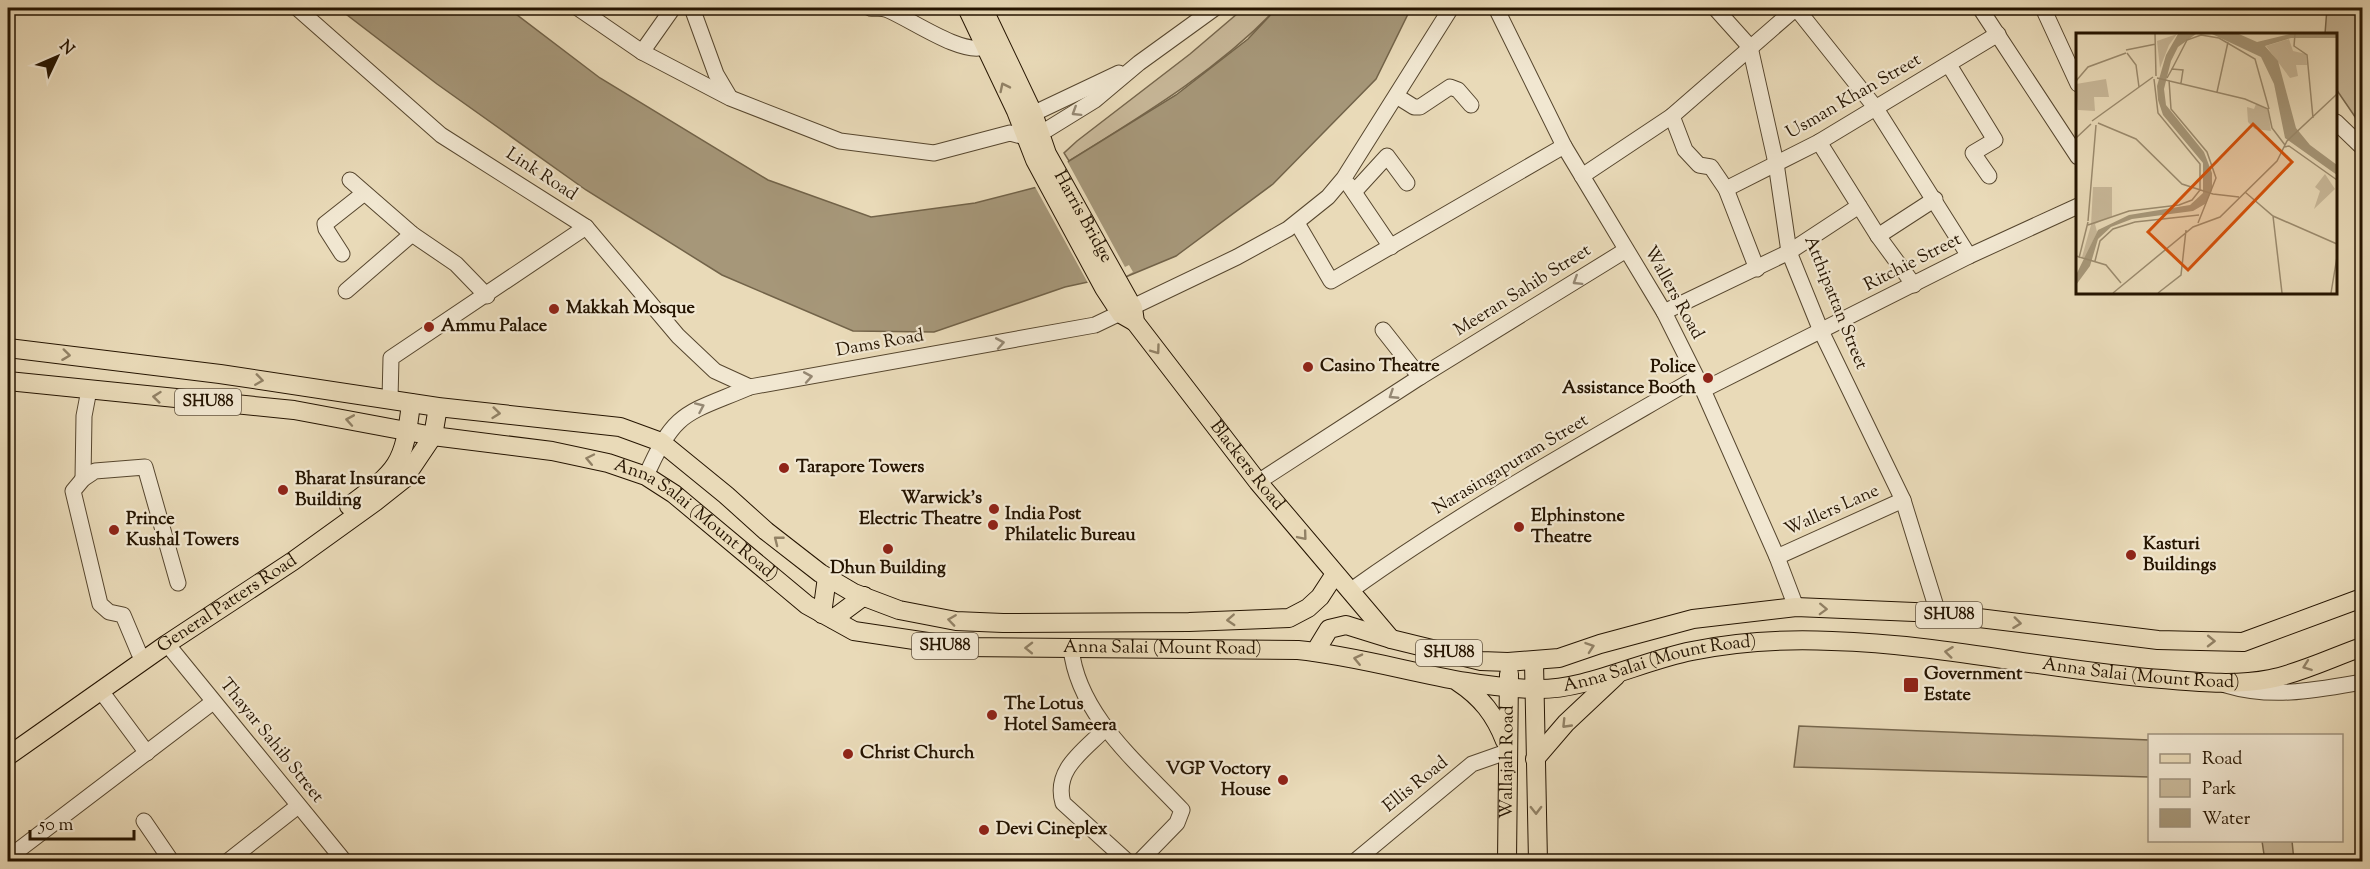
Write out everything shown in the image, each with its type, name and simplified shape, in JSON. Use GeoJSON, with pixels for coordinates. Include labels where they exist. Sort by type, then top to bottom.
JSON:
{"type":"FeatureCollection","features":[{"type":"Feature","properties":{"kind":"main road"},"geometry":{"type":"LineString","coordinates":[[967,8],[984,47],[1026,128]]}},
{"type":"Feature","properties":{"kind":"main road"},"geometry":{"type":"LineString","coordinates":[[983,8],[1026,128]]}},
{"type":"Feature","properties":{"kind":"main road","name":"Harris Bridge"},"geometry":{"type":"LineString","coordinates":[[1026,128],[1110,285]]}},
{"type":"Feature","properties":{"kind":"main road","name":"Blackers Road"},"geometry":{"type":"LineString","coordinates":[[1110,285],[1130,315],[1258,482],[1391,639]]}},
{"type":"Feature","properties":{"kind":"main road","name":"Anna Salai (Mount Road)"},"geometry":{"type":"LineString","coordinates":[[8,348],[411,403],[620,427],[661,442],[766,531],[827,577],[864,596],[899,610],[922,615],[956,621],[1003,624],[1189,622],[1289,618]]}},
{"type":"Feature","properties":{"kind":"main road","name":"Anna Salai (Mount Road)"},"geometry":{"type":"LineString","coordinates":[[8,381],[294,410],[433,436],[552,451],[608,463],[646,476],[674,494],[807,605],[854,630],[919,643],[961,647],[1306,651],[1455,681],[1534,690],[1588,682],[1624,669],[1693,651],[1772,642],[1831,640],[1901,645],[2137,678],[2220,683],[2271,679],[2362,647]]}},
{"type":"Feature","properties":{"kind":"main road","name":"General Patters Road"},"geometry":{"type":"LineString","coordinates":[[8,744],[286,552],[393,472],[402,453],[408,430],[411,403]]}},
{"type":"Feature","properties":{"kind":"main road"},"geometry":{"type":"LineString","coordinates":[[433,436],[438,406]]}},
{"type":"Feature","properties":{"kind":"main road","name":"General Patters Road"},"geometry":{"type":"LineString","coordinates":[[8,756],[167,644],[293,561],[375,502],[404,478],[433,436]]}},
{"type":"Feature","properties":{"kind":"main road"},"geometry":{"type":"LineString","coordinates":[[1306,651],[1289,618],[1314,602],[1335,574]]}},
{"type":"Feature","properties":{"kind":"main road"},"geometry":{"type":"LineString","coordinates":[[827,577],[827,616],[864,596]]}},
{"type":"Feature","properties":{"kind":"main road","name":"Anna Salai (Mount Road)"},"geometry":{"type":"LineString","coordinates":[[1306,651],[1329,629],[1346,625],[1391,639],[1481,661],[1534,662],[1559,658],[1600,644],[1693,619],[1796,608],[1938,613],[2158,640],[2243,642],[2362,598]]}},
{"type":"Feature","properties":{"kind":"main road","name":"Wallajah Road"},"geometry":{"type":"LineString","coordinates":[[1508,662],[1510,686],[1506,838],[1508,861]]}},
{"type":"Feature","properties":{"kind":"main road","name":"Wallajah Road"},"geometry":{"type":"LineString","coordinates":[[1534,662],[1538,861]]}},
{"type":"Feature","properties":{"kind":"main road"},"geometry":{"type":"LineString","coordinates":[[1535,759],[1566,723],[1624,669]]}},
{"type":"Feature","properties":{"kind":"main road"},"geometry":{"type":"LineString","coordinates":[[1455,681],[1473,692],[1497,718],[1509,751]]}},
{"type":"Feature","properties":{"kind":"street","name":"Link Road"},"geometry":{"type":"LineString","coordinates":[[297,8],[441,135],[586,227],[678,336],[716,371],[750,387]]}},
{"type":"Feature","properties":{"kind":"street"},"geometry":{"type":"LineString","coordinates":[[578,8],[642,52],[730,98],[840,141],[934,153],[1026,128],[1139,63],[1215,8]]}},
{"type":"Feature","properties":{"kind":"street"},"geometry":{"type":"LineString","coordinates":[[642,52],[673,8]]}},
{"type":"Feature","properties":{"kind":"street"},"geometry":{"type":"LineString","coordinates":[[692,8],[716,74],[730,98]]}},
{"type":"Feature","properties":{"kind":"street"},"geometry":{"type":"LineString","coordinates":[[870,8],[886,9],[949,40],[976,50],[984,47]]}},
{"type":"Feature","properties":{"kind":"street","name":"Dams Road"},"geometry":{"type":"LineString","coordinates":[[646,476],[661,442],[678,420],[697,407],[750,387],[1039,336],[1095,325],[1130,315],[1297,223],[1344,178],[1398,97],[1451,8]]}},
{"type":"Feature","properties":{"kind":"street","name":"Wallers Road"},"geometry":{"type":"LineString","coordinates":[[1496,8],[1564,146],[1664,312],[1700,384],[1777,556],[1796,608]]}},
{"type":"Feature","properties":{"kind":"street","name":"Atthipattan Street"},"geometry":{"type":"LineString","coordinates":[[1715,8],[1750,47],[1776,163],[1789,252],[1821,331],[1903,500],[1938,613]]}},
{"type":"Feature","properties":{"kind":"street"},"geometry":{"type":"LineString","coordinates":[[1582,176],[1672,116],[1796,8],[1875,107],[1935,199],[1968,256]]}},
{"type":"Feature","properties":{"kind":"street"},"geometry":{"type":"LineString","coordinates":[[1980,8],[2076,154]]}},
{"type":"Feature","properties":{"kind":"street"},"geometry":{"type":"LineString","coordinates":[[2043,8],[2076,80]]}},
{"type":"Feature","properties":{"kind":"street","name":"Usman Khan Street"},"geometry":{"type":"LineString","coordinates":[[1726,189],[1819,142],[1998,34]]}},
{"type":"Feature","properties":{"kind":"street"},"geometry":{"type":"LineString","coordinates":[[1949,65],[1995,140],[1973,153],[1989,176]]}},
{"type":"Feature","properties":{"kind":"street"},"geometry":{"type":"LineString","coordinates":[[1398,97],[1414,107],[1420,107],[1450,87],[1458,90],[1471,105]]}},
{"type":"Feature","properties":{"kind":"street"},"geometry":{"type":"LineString","coordinates":[[1672,116],[1686,150],[1699,165],[1711,166],[1726,189],[1757,269]]}},
{"type":"Feature","properties":{"kind":"street"},"geometry":{"type":"LineString","coordinates":[[2337,123],[2362,147]]}},
{"type":"Feature","properties":{"kind":"street"},"geometry":{"type":"LineString","coordinates":[[1819,142],[1878,236],[1914,285]]}},
{"type":"Feature","properties":{"kind":"street"},"geometry":{"type":"LineString","coordinates":[[1297,223],[1331,281],[1564,146]]}},
{"type":"Feature","properties":{"kind":"street"},"geometry":{"type":"LineString","coordinates":[[1354,192],[1387,156],[1407,183]]}},
{"type":"Feature","properties":{"kind":"street"},"geometry":{"type":"LineString","coordinates":[[1344,178],[1390,247]]}},
{"type":"Feature","properties":{"kind":"street"},"geometry":{"type":"LineString","coordinates":[[350,180],[363,194],[412,234],[456,264],[487,296]]}},
{"type":"Feature","properties":{"kind":"street"},"geometry":{"type":"LineString","coordinates":[[342,254],[325,224],[363,194]]}},
{"type":"Feature","properties":{"kind":"street"},"geometry":{"type":"LineString","coordinates":[[1878,236],[1935,199]]}},
{"type":"Feature","properties":{"kind":"street"},"geometry":{"type":"LineString","coordinates":[[1664,312],[1789,252],[1859,206]]}},
{"type":"Feature","properties":{"kind":"street","name":"Ritchie Street"},"geometry":{"type":"LineString","coordinates":[[1700,384],[1821,331],[1968,256],[2076,207]]}},
{"type":"Feature","properties":{"kind":"street"},"geometry":{"type":"LineString","coordinates":[[390,399],[391,358],[487,296],[586,227]]}},
{"type":"Feature","properties":{"kind":"street"},"geometry":{"type":"LineString","coordinates":[[345,291],[412,234]]}},
{"type":"Feature","properties":{"kind":"street","name":"Meeran Sahib Street"},"geometry":{"type":"LineString","coordinates":[[1258,482],[1420,377],[1626,250]]}},
{"type":"Feature","properties":{"kind":"street"},"geometry":{"type":"LineString","coordinates":[[1383,330],[1420,377]]}},
{"type":"Feature","properties":{"kind":"street","name":"Narasingapuram Street"},"geometry":{"type":"LineString","coordinates":[[1350,591],[1421,542],[1569,451],[1700,384]]}},
{"type":"Feature","properties":{"kind":"street"},"geometry":{"type":"LineString","coordinates":[[83,479],[84,416],[89,390]]}},
{"type":"Feature","properties":{"kind":"street"},"geometry":{"type":"LineString","coordinates":[[139,653],[123,615],[109,612],[100,604],[73,491],[83,479],[95,471],[145,467],[178,583]]}},
{"type":"Feature","properties":{"kind":"street","name":"Wallers Lane"},"geometry":{"type":"LineString","coordinates":[[1777,556],[1903,500]]}},
{"type":"Feature","properties":{"kind":"street","name":"Thayar Sahib Street"},"geometry":{"type":"LineString","coordinates":[[167,644],[345,861]]}},
{"type":"Feature","properties":{"kind":"street"},"geometry":{"type":"LineString","coordinates":[[1071,648],[1080,687],[1106,728],[1182,810],[1178,822],[1139,861]]}},
{"type":"Feature","properties":{"kind":"street"},"geometry":{"type":"LineString","coordinates":[[2220,683],[2249,692],[2284,694],[2362,682]]}},
{"type":"Feature","properties":{"kind":"street"},"geometry":{"type":"LineString","coordinates":[[101,691],[147,753]]}},
{"type":"Feature","properties":{"kind":"street"},"geometry":{"type":"LineString","coordinates":[[8,858],[213,702]]}},
{"type":"Feature","properties":{"kind":"street"},"geometry":{"type":"LineString","coordinates":[[1106,728],[1065,770],[1059,789],[1063,803],[1128,861]]}},
{"type":"Feature","properties":{"kind":"street","name":"Ellis Road"},"geometry":{"type":"LineString","coordinates":[[1359,860],[1472,764],[1509,751]]}},
{"type":"Feature","properties":{"kind":"street"},"geometry":{"type":"LineString","coordinates":[[227,861],[298,806]]}},
{"type":"Feature","properties":{"kind":"street"},"geometry":{"type":"LineString","coordinates":[[144,821],[172,861]]}},
{"type":"Feature","properties":{"kind":"green space"},"geometry":{"type":"Polygon","coordinates":[[[1244,8],[1277,8],[1254,31],[1204,72],[1152,109],[1069,161],[1064,153],[1077,141],[1190,54],[1244,8]]]}},
{"type":"Feature","properties":{"kind":"green space"},"geometry":{"type":"Polygon","coordinates":[[[2327,8],[2362,8],[2362,127],[2337,90],[2337,33],[2325,33],[2327,8]]]}},
{"type":"Feature","properties":{"kind":"green space"},"geometry":{"type":"Polygon","coordinates":[[[1799,726],[2148,740],[2148,777],[1794,767],[1799,726]]]}},
{"type":"Feature","properties":{"kind":"green space"},"geometry":{"type":"Polygon","coordinates":[[[2262,842],[2292,842],[2294,861],[2265,861],[2262,842]]]}},
{"type":"Feature","properties":{"kind":"water"},"geometry":{"type":"Polygon","coordinates":[[[338,8],[508,8],[600,78],[768,180],[871,217],[975,203],[1041,186],[1069,161],[1176,95],[1248,39],[1277,8],[1411,8],[1376,79],[1273,184],[1176,256],[1116,281],[1088,282],[1065,287],[934,332],[853,331],[722,275],[586,190],[437,84],[338,8]]]}},
{"type":"Feature","properties":{"kind":"pier"},"geometry":{"type":"Polygon","coordinates":[[[1066,159],[1125,267],[1129,265],[1133,272],[1111,284],[1089,285],[1034,185],[1040,183],[1066,159]]]}},
{"type":"Feature","properties":{"kind":"place","name":"Makkah Mosque"},"geometry":{"type":"Point","coordinates":[554,309]}},
{"type":"Feature","properties":{"kind":"place","name":"Ammu Palace"},"geometry":{"type":"Point","coordinates":[429,327]}},
{"type":"Feature","properties":{"kind":"place","name":"Casino Theatre"},"geometry":{"type":"Point","coordinates":[1308,367]}},
{"type":"Feature","properties":{"kind":"place","name":"Police Assistance Booth"},"geometry":{"type":"Point","coordinates":[1708,378]}},
{"type":"Feature","properties":{"kind":"place","name":"Tarapore Towers"},"geometry":{"type":"Point","coordinates":[784,468]}},
{"type":"Feature","properties":{"kind":"place","name":"Bharat Insurance Building"},"geometry":{"type":"Point","coordinates":[283,490]}},
{"type":"Feature","properties":{"kind":"place","name":"Warwick's Electric Theatre"},"geometry":{"type":"Point","coordinates":[994,509]}},
{"type":"Feature","properties":{"kind":"place","name":"India Post Philatelic Bureau"},"geometry":{"type":"Point","coordinates":[993,525]}},
{"type":"Feature","properties":{"kind":"place","name":"Elphinstone Theatre"},"geometry":{"type":"Point","coordinates":[1519,527]}},
{"type":"Feature","properties":{"kind":"place","name":"Prince Kushal Towers"},"geometry":{"type":"Point","coordinates":[114,530]}},
{"type":"Feature","properties":{"kind":"place","name":"Dhun Building"},"geometry":{"type":"Point","coordinates":[888,549]}},
{"type":"Feature","properties":{"kind":"place","name":"Kasturi Buildings"},"geometry":{"type":"Point","coordinates":[2131,555]}},
{"type":"Feature","properties":{"kind":"place","name":"Government Estate"},"geometry":{"type":"Point","coordinates":[1911,685]}},
{"type":"Feature","properties":{"kind":"place","name":"The Lotus Hotel Sameera"},"geometry":{"type":"Point","coordinates":[992,715]}},
{"type":"Feature","properties":{"kind":"place","name":"Christ Church"},"geometry":{"type":"Point","coordinates":[848,754]}},
{"type":"Feature","properties":{"kind":"place","name":"VGP Voctory House"},"geometry":{"type":"Point","coordinates":[1283,780]}},
{"type":"Feature","properties":{"kind":"place","name":"Devi Cineplex"},"geometry":{"type":"Point","coordinates":[984,830]}}]}
